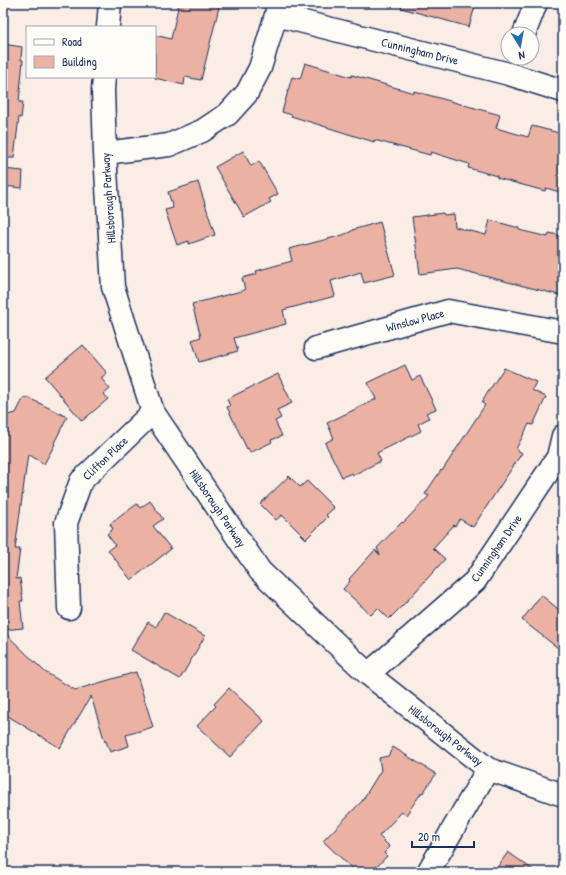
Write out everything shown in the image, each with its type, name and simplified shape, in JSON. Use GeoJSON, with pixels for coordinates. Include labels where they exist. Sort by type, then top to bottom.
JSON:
{"type":"FeatureCollection","features":[{"type":"Feature","properties":{"kind":"street"},"geometry":{"type":"LineString","coordinates":[[108,26],[110,3]]}},
{"type":"Feature","properties":{"kind":"street"},"geometry":{"type":"LineString","coordinates":[[527,26],[536,3]]}},
{"type":"Feature","properties":{"kind":"street"},"geometry":{"type":"LineString","coordinates":[[105,153],[169,145],[202,132],[228,114],[247,93],[260,68],[277,9]]}},
{"type":"Feature","properties":{"kind":"street","name":"Cunningham Drive"},"geometry":{"type":"LineString","coordinates":[[277,9],[500,63]]}},
{"type":"Feature","properties":{"kind":"street","name":"Cunningham Drive"},"geometry":{"type":"LineString","coordinates":[[512,66],[563,91]]}},
{"type":"Feature","properties":{"kind":"street","name":"Hillsborough Parkway"},"geometry":{"type":"LineString","coordinates":[[104,78],[105,153],[113,287],[153,412],[260,571],[368,674],[488,769],[563,795]]}},
{"type":"Feature","properties":{"kind":"street","name":"Winslow Place"},"geometry":{"type":"LineString","coordinates":[[316,348],[448,311],[563,332]]}},
{"type":"Feature","properties":{"kind":"street","name":"Clifton Place"},"geometry":{"type":"LineString","coordinates":[[69,608],[66,523],[80,481],[153,412]]}},
{"type":"Feature","properties":{"kind":"street","name":"Cunningham Drive"},"geometry":{"type":"LineString","coordinates":[[368,674],[475,581],[558,457],[563,436]]}},
{"type":"Feature","properties":{"kind":"street"},"geometry":{"type":"LineString","coordinates":[[428,872],[488,769]]}},
{"type":"Feature","properties":{"kind":"building"},"geometry":{"type":"Polygon","coordinates":[[[179,3],[220,3],[201,80],[185,77],[184,85],[155,78],[156,35],[171,39],[179,3]]]}},
{"type":"Feature","properties":{"kind":"building"},"geometry":{"type":"Polygon","coordinates":[[[402,3],[476,3],[469,27],[401,8],[402,3]]]}},
{"type":"Feature","properties":{"kind":"building"},"geometry":{"type":"Polygon","coordinates":[[[3,44],[22,47],[21,60],[23,60],[19,102],[23,102],[21,118],[19,117],[14,158],[3,158],[3,44]]]}},
{"type":"Feature","properties":{"kind":"building"},"geometry":{"type":"Polygon","coordinates":[[[305,63],[351,77],[352,75],[414,93],[414,91],[500,115],[496,128],[528,137],[532,126],[563,134],[563,193],[546,188],[545,191],[497,178],[497,176],[468,168],[469,164],[431,152],[430,155],[374,140],[374,142],[282,112],[292,77],[300,79],[305,63]]]}},
{"type":"Feature","properties":{"kind":"building"},"geometry":{"type":"Polygon","coordinates":[[[243,151],[251,166],[259,161],[278,194],[269,199],[271,202],[244,217],[215,167],[243,151]]]}},
{"type":"Feature","properties":{"kind":"building"},"geometry":{"type":"Polygon","coordinates":[[[3,169],[23,171],[22,188],[3,186],[3,169]]]}},
{"type":"Feature","properties":{"kind":"building"},"geometry":{"type":"Polygon","coordinates":[[[198,182],[215,235],[189,244],[189,241],[177,245],[165,210],[173,208],[168,192],[198,182]]]}},
{"type":"Feature","properties":{"kind":"building"},"geometry":{"type":"Polygon","coordinates":[[[443,213],[444,215],[454,214],[455,227],[486,235],[490,220],[519,228],[519,230],[548,237],[549,233],[563,236],[563,296],[457,269],[420,274],[412,217],[443,213]]]}},
{"type":"Feature","properties":{"kind":"building"},"geometry":{"type":"Polygon","coordinates":[[[380,222],[395,275],[364,283],[361,272],[331,281],[335,296],[283,310],[286,324],[234,338],[238,351],[199,362],[192,340],[201,337],[192,304],[245,290],[242,278],[257,274],[256,271],[292,261],[289,249],[343,235],[352,230],[380,222]]]}},
{"type":"Feature","properties":{"kind":"building"},"geometry":{"type":"Polygon","coordinates":[[[83,345],[107,373],[101,378],[110,389],[104,394],[108,399],[82,421],[45,377],[83,345]]]}},
{"type":"Feature","properties":{"kind":"building"},"geometry":{"type":"Polygon","coordinates":[[[405,365],[412,380],[420,376],[436,409],[426,413],[429,418],[418,424],[421,431],[377,453],[381,461],[353,475],[352,473],[342,477],[325,443],[334,438],[327,423],[376,399],[368,383],[405,365]]]}},
{"type":"Feature","properties":{"kind":"building"},"geometry":{"type":"Polygon","coordinates":[[[504,368],[536,382],[532,390],[546,397],[533,425],[529,424],[516,449],[522,453],[473,527],[460,519],[433,548],[445,559],[406,602],[389,619],[378,608],[371,615],[343,589],[350,581],[349,579],[375,550],[380,555],[377,548],[429,496],[425,494],[441,470],[442,471],[485,405],[482,403],[486,395],[504,368]]]}},
{"type":"Feature","properties":{"kind":"building"},"geometry":{"type":"Polygon","coordinates":[[[278,374],[292,403],[277,410],[281,418],[275,421],[282,436],[271,440],[272,442],[250,453],[227,407],[230,406],[227,399],[278,374]]]}},
{"type":"Feature","properties":{"kind":"building"},"geometry":{"type":"Polygon","coordinates":[[[24,397],[27,399],[27,397],[67,417],[44,464],[28,454],[15,549],[20,549],[16,579],[20,578],[23,601],[20,601],[23,628],[3,630],[3,438],[7,431],[3,416],[16,413],[24,397]]]}},
{"type":"Feature","properties":{"kind":"building"},"geometry":{"type":"Polygon","coordinates":[[[289,476],[300,487],[307,481],[334,508],[326,515],[328,517],[306,539],[282,515],[276,520],[260,504],[289,476]]]}},
{"type":"Feature","properties":{"kind":"building"},"geometry":{"type":"Polygon","coordinates":[[[150,501],[163,519],[153,526],[171,549],[131,580],[108,550],[115,545],[107,534],[113,529],[110,524],[137,504],[140,508],[150,501]]]}},
{"type":"Feature","properties":{"kind":"building"},"geometry":{"type":"Polygon","coordinates":[[[541,595],[563,613],[563,652],[522,620],[541,595]]]}},
{"type":"Feature","properties":{"kind":"building"},"geometry":{"type":"Polygon","coordinates":[[[164,612],[205,636],[180,679],[131,650],[148,622],[156,627],[164,612]]]}},
{"type":"Feature","properties":{"kind":"building"},"geometry":{"type":"Polygon","coordinates":[[[3,631],[45,672],[75,690],[136,672],[153,727],[126,735],[129,746],[110,752],[106,741],[105,742],[91,696],[60,748],[3,713],[3,631]]]}},
{"type":"Feature","properties":{"kind":"building"},"geometry":{"type":"Polygon","coordinates":[[[229,688],[264,721],[230,757],[197,726],[216,706],[214,704],[229,688]]]}},
{"type":"Feature","properties":{"kind":"building"},"geometry":{"type":"Polygon","coordinates":[[[393,747],[436,774],[406,815],[402,812],[379,836],[390,847],[384,853],[387,856],[372,872],[356,872],[323,841],[362,801],[381,770],[379,758],[388,756],[393,747]]]}},
{"type":"Feature","properties":{"kind":"building"},"geometry":{"type":"Polygon","coordinates":[[[508,852],[536,872],[494,872],[508,852]]]}}]}
